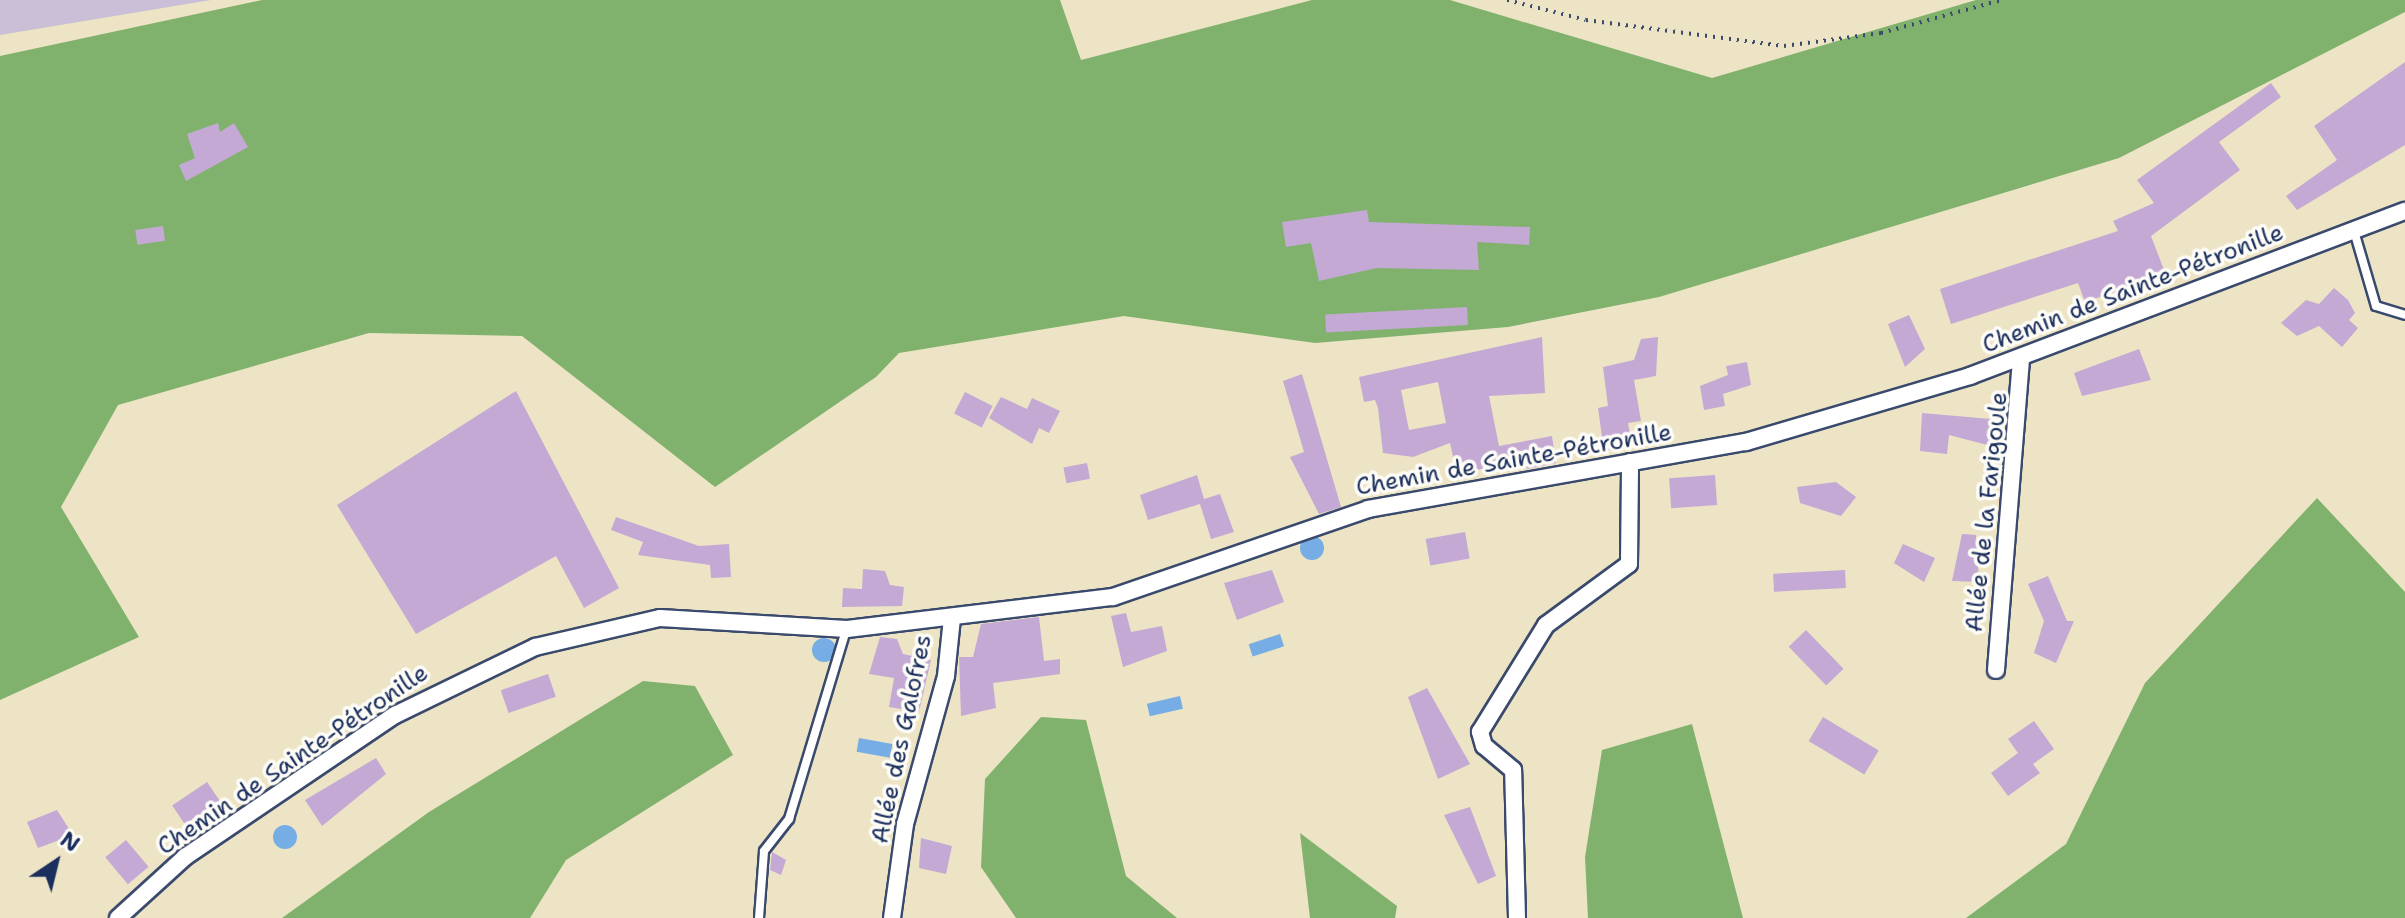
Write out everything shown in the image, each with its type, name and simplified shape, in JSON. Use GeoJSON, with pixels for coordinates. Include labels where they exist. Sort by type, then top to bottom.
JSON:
{"type":"FeatureCollection","features":[{"type":"Feature","properties":{"kind":"street","name":"Chemin de Sainte-Pétronille"},"geometry":{"type":"LineString","coordinates":[[118,918],[185,857],[395,715],[494,664],[660,618],[847,629],[1113,597],[1368,509],[1746,442],[2021,360],[2405,211]]}},
{"type":"Feature","properties":{"kind":"street","name":"Allée de la Farigoule"},"geometry":{"type":"LineString","coordinates":[[1996,670],[2021,360]]}},
{"type":"Feature","properties":{"kind":"street"},"geometry":{"type":"LineString","coordinates":[[1517,918],[1513,770],[1484,746],[1480,732],[1546,625],[1629,564],[1630,462]]}},
{"type":"Feature","properties":{"kind":"street","name":"Allée des Galofres"},"geometry":{"type":"LineString","coordinates":[[892,918],[905,824],[946,676],[952,618]]}},
{"type":"Feature","properties":{"kind":"lane"},"geometry":{"type":"LineString","coordinates":[[2354,231],[2376,306],[2405,315]]}},
{"type":"Feature","properties":{"kind":"lane"},"geometry":{"type":"LineString","coordinates":[[759,918],[764,851],[789,819],[847,629]]}},
{"type":"Feature","properties":{"kind":"path"},"geometry":{"type":"LineString","coordinates":[[1507,0],[1586,20],[1784,46],[1881,33],[2002,0]]}},
{"type":"Feature","properties":{"kind":"shaded area"},"geometry":{"type":"Polygon","coordinates":[[[0,0],[211,0],[0,35],[0,0]]]}},
{"type":"Feature","properties":{"kind":"green space"},"geometry":{"type":"Polygon","coordinates":[[[262,0],[1060,0],[1081,60],[1312,0],[1450,0],[1712,78],[1976,0],[2405,0],[2405,12],[2119,158],[1659,297],[1508,327],[1315,343],[1124,316],[899,353],[876,377],[715,487],[522,336],[369,333],[118,405],[61,507],[139,637],[0,700],[0,56],[262,0]]]}},
{"type":"Feature","properties":{"kind":"green space"},"geometry":{"type":"Polygon","coordinates":[[[2317,498],[2405,592],[2405,918],[1966,918],[2066,844],[2145,683],[2317,498]]]}},
{"type":"Feature","properties":{"kind":"green space"},"geometry":{"type":"Polygon","coordinates":[[[643,681],[695,686],[733,755],[566,860],[530,918],[282,918],[429,812],[643,681]]]}},
{"type":"Feature","properties":{"kind":"green space"},"geometry":{"type":"Polygon","coordinates":[[[1041,717],[1086,720],[1126,876],[1177,918],[1016,918],[981,867],[985,779],[1041,717]]]}},
{"type":"Feature","properties":{"kind":"green space"},"geometry":{"type":"Polygon","coordinates":[[[1692,724],[1743,918],[1588,918],[1585,857],[1602,750],[1692,724]]]}},
{"type":"Feature","properties":{"kind":"green space"},"geometry":{"type":"Polygon","coordinates":[[[1300,833],[1397,906],[1395,918],[1310,918],[1300,833]]]}},
{"type":"Feature","properties":{"kind":"water"},"geometry":{"type":"Polygon","coordinates":[[[1312,536],[1323,543],[1324,548],[1317,559],[1312,560],[1301,553],[1300,548],[1307,537],[1312,536]]]}},
{"type":"Feature","properties":{"kind":"water"},"geometry":{"type":"Polygon","coordinates":[[[1280,634],[1284,646],[1253,657],[1249,644],[1280,634]]]}},
{"type":"Feature","properties":{"kind":"water"},"geometry":{"type":"Polygon","coordinates":[[[824,638],[835,645],[836,650],[829,661],[824,662],[813,655],[812,650],[819,639],[824,638]]]}},
{"type":"Feature","properties":{"kind":"water"},"geometry":{"type":"Polygon","coordinates":[[[1180,696],[1183,709],[1150,716],[1147,704],[1180,696]]]}},
{"type":"Feature","properties":{"kind":"water"},"geometry":{"type":"Polygon","coordinates":[[[859,738],[892,744],[890,758],[857,752],[859,738]]]}},
{"type":"Feature","properties":{"kind":"water"},"geometry":{"type":"Polygon","coordinates":[[[285,825],[294,828],[297,837],[294,846],[285,849],[276,846],[273,837],[276,828],[285,825]]]}},
{"type":"Feature","properties":{"kind":"building"},"geometry":{"type":"Polygon","coordinates":[[[2405,62],[2405,145],[2297,210],[2286,196],[2337,160],[2314,126],[2405,62]]]}},
{"type":"Feature","properties":{"kind":"building"},"geometry":{"type":"Polygon","coordinates":[[[2271,83],[2281,97],[2219,142],[2240,170],[2151,236],[2166,275],[2085,302],[2078,283],[1951,324],[1940,289],[2118,231],[2113,221],[2154,203],[2137,180],[2271,83]]]}},
{"type":"Feature","properties":{"kind":"building"},"geometry":{"type":"Polygon","coordinates":[[[218,123],[220,132],[234,123],[248,147],[186,181],[179,165],[195,158],[187,134],[218,123]]]}},
{"type":"Feature","properties":{"kind":"building"},"geometry":{"type":"Polygon","coordinates":[[[1367,210],[1369,222],[1530,227],[1529,245],[1477,242],[1479,270],[1377,268],[1319,281],[1311,243],[1286,247],[1282,222],[1367,210]]]}},
{"type":"Feature","properties":{"kind":"building"},"geometry":{"type":"Polygon","coordinates":[[[163,226],[165,241],[137,245],[135,230],[163,226]]]}},
{"type":"Feature","properties":{"kind":"building"},"geometry":{"type":"Polygon","coordinates":[[[2334,288],[2348,300],[2355,313],[2349,320],[2358,328],[2342,347],[2319,326],[2297,336],[2281,323],[2306,300],[2319,304],[2334,288]]]}},
{"type":"Feature","properties":{"kind":"building"},"geometry":{"type":"Polygon","coordinates":[[[1467,307],[1468,325],[1326,332],[1325,314],[1467,307]]]}},
{"type":"Feature","properties":{"kind":"building"},"geometry":{"type":"Polygon","coordinates":[[[1909,315],[1925,349],[1905,367],[1888,324],[1909,315]]]}},
{"type":"Feature","properties":{"kind":"building"},"geometry":{"type":"Polygon","coordinates":[[[1542,337],[1545,393],[1489,396],[1499,446],[1552,436],[1556,463],[1527,469],[1525,460],[1457,474],[1450,443],[1413,457],[1383,453],[1378,408],[1375,400],[1364,402],[1359,377],[1542,337]],[[1438,382],[1401,390],[1409,430],[1446,423],[1438,382]]]}},
{"type":"Feature","properties":{"kind":"building"},"geometry":{"type":"Polygon","coordinates":[[[1658,337],[1656,376],[1634,380],[1641,421],[1628,423],[1632,446],[1604,451],[1598,408],[1608,406],[1603,367],[1634,360],[1641,339],[1658,337]]]}},
{"type":"Feature","properties":{"kind":"building"},"geometry":{"type":"Polygon","coordinates":[[[2139,349],[2151,380],[2082,396],[2074,373],[2139,349]]]}},
{"type":"Feature","properties":{"kind":"building"},"geometry":{"type":"Polygon","coordinates":[[[1747,362],[1751,385],[1723,394],[1725,406],[1704,410],[1700,386],[1728,375],[1726,366],[1747,362]]]}},
{"type":"Feature","properties":{"kind":"building"},"geometry":{"type":"Polygon","coordinates":[[[1302,374],[1341,507],[1319,514],[1290,457],[1304,452],[1283,381],[1302,374]]]}},
{"type":"Feature","properties":{"kind":"building"},"geometry":{"type":"Polygon","coordinates":[[[516,391],[619,588],[584,608],[556,556],[416,634],[337,505],[516,391]]]}},
{"type":"Feature","properties":{"kind":"building"},"geometry":{"type":"Polygon","coordinates":[[[965,392],[993,406],[982,427],[954,413],[965,392]]]}},
{"type":"Feature","properties":{"kind":"building"},"geometry":{"type":"Polygon","coordinates":[[[1001,397],[1027,409],[1032,398],[1060,411],[1049,433],[1039,428],[1032,444],[989,418],[1001,397]]]}},
{"type":"Feature","properties":{"kind":"building"},"geometry":{"type":"Polygon","coordinates":[[[1922,413],[2002,420],[1999,448],[1949,435],[1947,454],[1920,451],[1922,413]]]}},
{"type":"Feature","properties":{"kind":"building"},"geometry":{"type":"Polygon","coordinates":[[[1087,463],[1090,479],[1066,483],[1063,468],[1087,463]]]}},
{"type":"Feature","properties":{"kind":"building"},"geometry":{"type":"Polygon","coordinates":[[[1197,475],[1204,499],[1220,494],[1234,532],[1211,539],[1200,504],[1148,520],[1140,495],[1197,475]]]}},
{"type":"Feature","properties":{"kind":"building"},"geometry":{"type":"Polygon","coordinates":[[[1715,475],[1717,505],[1671,508],[1669,478],[1715,475]]]}},
{"type":"Feature","properties":{"kind":"building"},"geometry":{"type":"Polygon","coordinates":[[[1836,482],[1856,497],[1841,516],[1800,503],[1797,487],[1836,482]]]}},
{"type":"Feature","properties":{"kind":"building"},"geometry":{"type":"Polygon","coordinates":[[[616,517],[699,546],[729,544],[731,577],[711,578],[710,565],[638,555],[643,542],[611,530],[616,517]]]}},
{"type":"Feature","properties":{"kind":"building"},"geometry":{"type":"Polygon","coordinates":[[[1465,532],[1470,559],[1430,566],[1426,539],[1465,532]]]}},
{"type":"Feature","properties":{"kind":"building"},"geometry":{"type":"Polygon","coordinates":[[[1962,534],[1976,535],[1979,582],[1952,581],[1962,534]]]}},
{"type":"Feature","properties":{"kind":"building"},"geometry":{"type":"Polygon","coordinates":[[[1903,544],[1935,558],[1924,582],[1894,563],[1903,544]]]}},
{"type":"Feature","properties":{"kind":"building"},"geometry":{"type":"Polygon","coordinates":[[[863,569],[885,571],[890,585],[904,587],[902,606],[842,607],[843,588],[862,589],[863,569]]]}},
{"type":"Feature","properties":{"kind":"building"},"geometry":{"type":"Polygon","coordinates":[[[1272,570],[1284,602],[1237,620],[1224,583],[1272,570]]]}},
{"type":"Feature","properties":{"kind":"building"},"geometry":{"type":"Polygon","coordinates":[[[1845,570],[1846,588],[1774,592],[1773,574],[1845,570]]]}},
{"type":"Feature","properties":{"kind":"building"},"geometry":{"type":"Polygon","coordinates":[[[2048,576],[2067,621],[2074,621],[2056,663],[2034,653],[2044,621],[2028,584],[2048,576]]]}},
{"type":"Feature","properties":{"kind":"building"},"geometry":{"type":"Polygon","coordinates":[[[1126,613],[1131,632],[1162,626],[1167,651],[1123,667],[1111,616],[1126,613]]]}},
{"type":"Feature","properties":{"kind":"building"},"geometry":{"type":"Polygon","coordinates":[[[1039,617],[1044,661],[1060,659],[1060,674],[993,683],[996,708],[961,716],[959,657],[973,657],[981,624],[1039,617]]]}},
{"type":"Feature","properties":{"kind":"building"},"geometry":{"type":"Polygon","coordinates":[[[1806,630],[1844,669],[1826,686],[1789,647],[1806,630]]]}},
{"type":"Feature","properties":{"kind":"building"},"geometry":{"type":"Polygon","coordinates":[[[880,637],[897,639],[903,654],[931,660],[919,712],[889,707],[894,678],[869,674],[880,637]]]}},
{"type":"Feature","properties":{"kind":"building"},"geometry":{"type":"Polygon","coordinates":[[[548,674],[556,697],[509,713],[501,690],[548,674]]]}},
{"type":"Feature","properties":{"kind":"building"},"geometry":{"type":"Polygon","coordinates":[[[1427,688],[1470,764],[1438,779],[1408,697],[1427,688]]]}},
{"type":"Feature","properties":{"kind":"building"},"geometry":{"type":"Polygon","coordinates":[[[1823,717],[1879,750],[1864,774],[1809,741],[1823,717]]]}},
{"type":"Feature","properties":{"kind":"building"},"geometry":{"type":"Polygon","coordinates":[[[2034,721],[2054,749],[2033,764],[2040,773],[2008,796],[1991,773],[2018,753],[2008,739],[2034,721]]]}},
{"type":"Feature","properties":{"kind":"building"},"geometry":{"type":"Polygon","coordinates":[[[376,758],[386,774],[322,826],[305,800],[376,758]]]}},
{"type":"Feature","properties":{"kind":"building"},"geometry":{"type":"Polygon","coordinates":[[[207,782],[220,801],[185,825],[172,805],[207,782]]]}},
{"type":"Feature","properties":{"kind":"building"},"geometry":{"type":"Polygon","coordinates":[[[1470,807],[1496,876],[1478,884],[1444,815],[1470,807]]]}},
{"type":"Feature","properties":{"kind":"building"},"geometry":{"type":"Polygon","coordinates":[[[57,810],[73,835],[38,848],[27,822],[57,810]]]}},
{"type":"Feature","properties":{"kind":"building"},"geometry":{"type":"Polygon","coordinates":[[[921,838],[952,846],[946,874],[919,868],[921,838]]]}},
{"type":"Feature","properties":{"kind":"building"},"geometry":{"type":"Polygon","coordinates":[[[126,840],[148,867],[128,884],[105,857],[126,840]]]}},
{"type":"Feature","properties":{"kind":"building"},"geometry":{"type":"Polygon","coordinates":[[[772,852],[786,860],[781,875],[770,870],[772,852]]]}}]}
